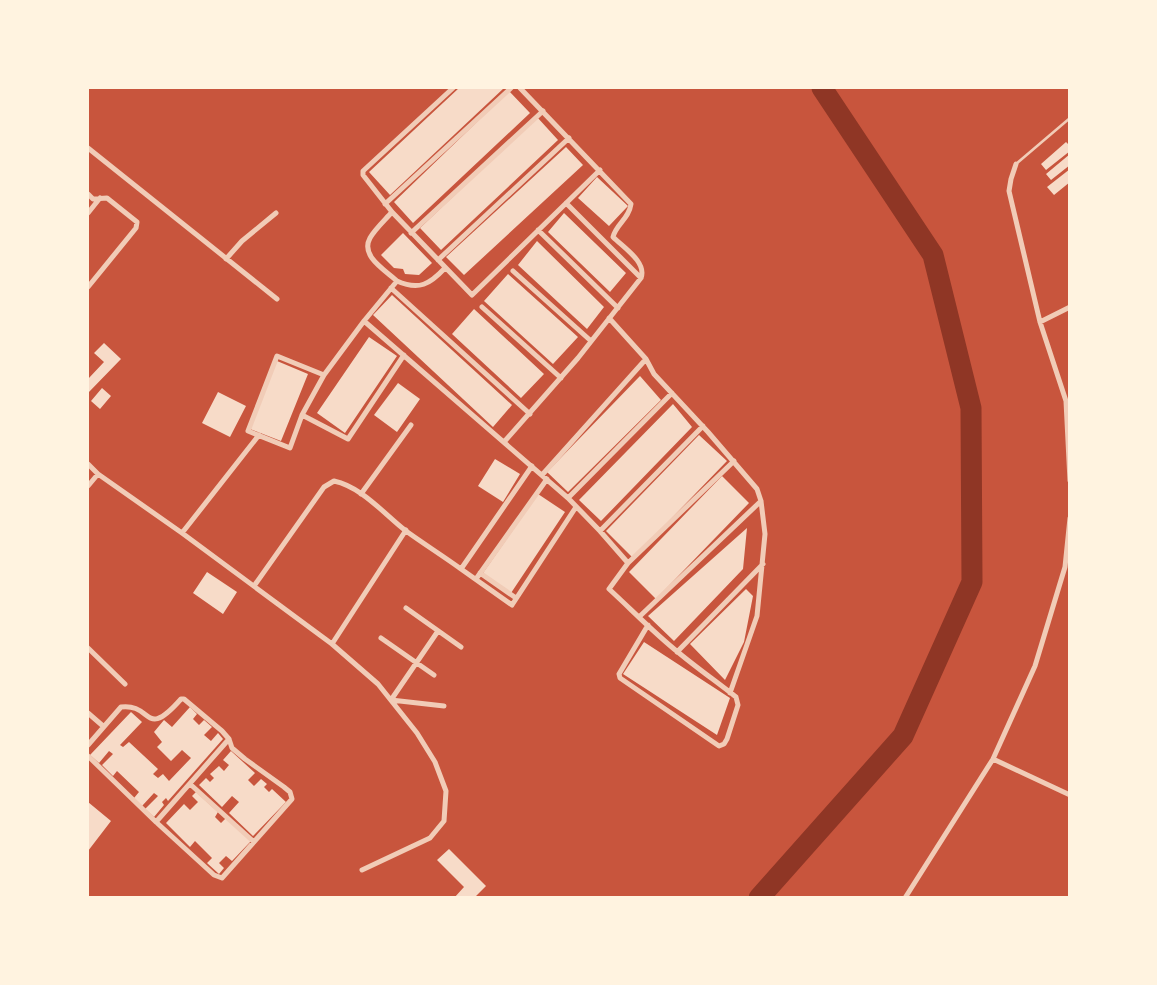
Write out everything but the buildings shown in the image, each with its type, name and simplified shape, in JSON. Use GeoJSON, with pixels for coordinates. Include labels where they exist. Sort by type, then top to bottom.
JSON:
{"type":"FeatureCollection","features":[{"type":"Feature","properties":{"kind":"street"},"geometry":{"type":"LineString","coordinates":[[453,88],[363,171],[363,175],[391,212],[472,295],[600,170]]}},
{"type":"Feature","properties":{"kind":"street"},"geometry":{"type":"LineString","coordinates":[[385,204],[511,88]]}},
{"type":"Feature","properties":{"kind":"street"},"geometry":{"type":"LineString","coordinates":[[504,442],[592,341],[644,271],[642,264],[613,237],[615,230],[628,215],[631,204],[520,88]]}},
{"type":"Feature","properties":{"kind":"street"},"geometry":{"type":"LineString","coordinates":[[411,233],[543,111]]}},
{"type":"Feature","properties":{"kind":"street"},"geometry":{"type":"LineString","coordinates":[[438,260],[569,138]]}},
{"type":"Feature","properties":{"kind":"street"},"geometry":{"type":"LineString","coordinates":[[88,148],[277,299]]}},
{"type":"Feature","properties":{"kind":"street"},"geometry":{"type":"LineString","coordinates":[[1016,164],[1009,191],[1040,322],[1066,401],[1069,481]]}},
{"type":"Feature","properties":{"kind":"street"},"geometry":{"type":"LineString","coordinates":[[88,194],[93,199],[107,198],[137,222],[136,228],[88,287]]}},
{"type":"Feature","properties":{"kind":"street"},"geometry":{"type":"LineString","coordinates":[[88,213],[100,198]]}},
{"type":"Feature","properties":{"kind":"street"},"geometry":{"type":"LineString","coordinates":[[566,203],[641,278]]}},
{"type":"Feature","properties":{"kind":"street"},"geometry":{"type":"LineString","coordinates":[[391,212],[371,237],[369,256],[405,285],[424,285],[434,280],[445,268]]}},
{"type":"Feature","properties":{"kind":"street"},"geometry":{"type":"LineString","coordinates":[[226,258],[276,213]]}},
{"type":"Feature","properties":{"kind":"street"},"geometry":{"type":"LineString","coordinates":[[538,230],[618,308]]}},
{"type":"Feature","properties":{"kind":"street"},"geometry":{"type":"LineString","coordinates":[[513,271],[592,341]]}},
{"type":"Feature","properties":{"kind":"street"},"geometry":{"type":"LineString","coordinates":[[324,375],[277,356],[248,431],[290,448],[302,415],[324,375],[397,281]]}},
{"type":"Feature","properties":{"kind":"street"},"geometry":{"type":"LineString","coordinates":[[391,288],[530,414]]}},
{"type":"Feature","properties":{"kind":"street"},"geometry":{"type":"LineString","coordinates":[[482,307],[561,378]]}},
{"type":"Feature","properties":{"kind":"street"},"geometry":{"type":"LineString","coordinates":[[1040,322],[1069,307]]}},
{"type":"Feature","properties":{"kind":"street"},"geometry":{"type":"LineString","coordinates":[[609,318],[646,359],[654,374],[734,461],[757,489],[761,501],[765,534],[757,616],[730,693]]}},
{"type":"Feature","properties":{"kind":"street"},"geometry":{"type":"LineString","coordinates":[[364,321],[568,498],[628,563]]}},
{"type":"Feature","properties":{"kind":"street"},"geometry":{"type":"LineString","coordinates":[[302,415],[348,439],[404,355]]}},
{"type":"Feature","properties":{"kind":"street"},"geometry":{"type":"LineString","coordinates":[[476,579],[544,477],[646,359]]}},
{"type":"Feature","properties":{"kind":"street"},"geometry":{"type":"LineString","coordinates":[[568,498],[672,393]]}},
{"type":"Feature","properties":{"kind":"street"},"geometry":{"type":"LineString","coordinates":[[361,494],[411,425]]}},
{"type":"Feature","properties":{"kind":"street"},"geometry":{"type":"LineString","coordinates":[[600,531],[703,426]]}},
{"type":"Feature","properties":{"kind":"street"},"geometry":{"type":"LineString","coordinates":[[182,533],[259,435]]}},
{"type":"Feature","properties":{"kind":"street"},"geometry":{"type":"LineString","coordinates":[[648,625],[619,674],[620,678],[719,746],[723,744],[738,705],[736,697],[677,652],[648,625],[639,617],[609,589],[628,563],[734,461]]}},
{"type":"Feature","properties":{"kind":"street"},"geometry":{"type":"LineString","coordinates":[[88,464],[98,474],[332,644],[378,684],[417,733],[435,762],[446,791],[444,821],[430,838],[362,870]]}},
{"type":"Feature","properties":{"kind":"street"},"geometry":{"type":"LineString","coordinates":[[461,569],[531,466]]}},
{"type":"Feature","properties":{"kind":"street"},"geometry":{"type":"LineString","coordinates":[[88,486],[98,474]]}},
{"type":"Feature","properties":{"kind":"street"},"geometry":{"type":"LineString","coordinates":[[254,586],[324,487],[334,481],[344,483],[361,494],[406,530],[512,605],[576,507]]}},
{"type":"Feature","properties":{"kind":"street"},"geometry":{"type":"LineString","coordinates":[[639,617],[761,501]]}},
{"type":"Feature","properties":{"kind":"street"},"geometry":{"type":"LineString","coordinates":[[905,898],[993,759],[1035,666],[1065,567],[1069,518]]}},
{"type":"Feature","properties":{"kind":"street"},"geometry":{"type":"LineString","coordinates":[[332,644],[406,530]]}},
{"type":"Feature","properties":{"kind":"street"},"geometry":{"type":"LineString","coordinates":[[677,652],[763,564]]}},
{"type":"Feature","properties":{"kind":"street"},"geometry":{"type":"LineString","coordinates":[[480,573],[516,598]]}},
{"type":"Feature","properties":{"kind":"street"},"geometry":{"type":"LineString","coordinates":[[406,608],[461,647]]}},
{"type":"Feature","properties":{"kind":"street"},"geometry":{"type":"LineString","coordinates":[[391,700],[438,631]]}},
{"type":"Feature","properties":{"kind":"street"},"geometry":{"type":"LineString","coordinates":[[381,638],[434,675]]}},
{"type":"Feature","properties":{"kind":"street"},"geometry":{"type":"LineString","coordinates":[[88,648],[125,684]]}},
{"type":"Feature","properties":{"kind":"street"},"geometry":{"type":"LineString","coordinates":[[88,745],[121,707],[134,707],[151,719],[160,719],[180,699],[184,699],[222,731],[232,748],[290,792],[292,799],[224,876],[218,878],[88,756]]}},
{"type":"Feature","properties":{"kind":"street"},"geometry":{"type":"LineString","coordinates":[[391,700],[444,706]]}},
{"type":"Feature","properties":{"kind":"street"},"geometry":{"type":"LineString","coordinates":[[88,713],[103,726]]}},
{"type":"Feature","properties":{"kind":"street"},"geometry":{"type":"LineString","coordinates":[[156,821],[229,739]]}},
{"type":"Feature","properties":{"kind":"street"},"geometry":{"type":"LineString","coordinates":[[993,759],[1069,795]]}},
{"type":"Feature","properties":{"kind":"street"},"geometry":{"type":"LineString","coordinates":[[190,784],[254,842]]}},
{"type":"Feature","properties":{"kind":"lane"},"geometry":{"type":"LineString","coordinates":[[1016,164],[1069,118]]}},
{"type":"Feature","properties":{"kind":"waterway"},"geometry":{"type":"LineString","coordinates":[[759,898],[903,736],[972,582],[971,408],[933,255],[822,88]]}}]}
